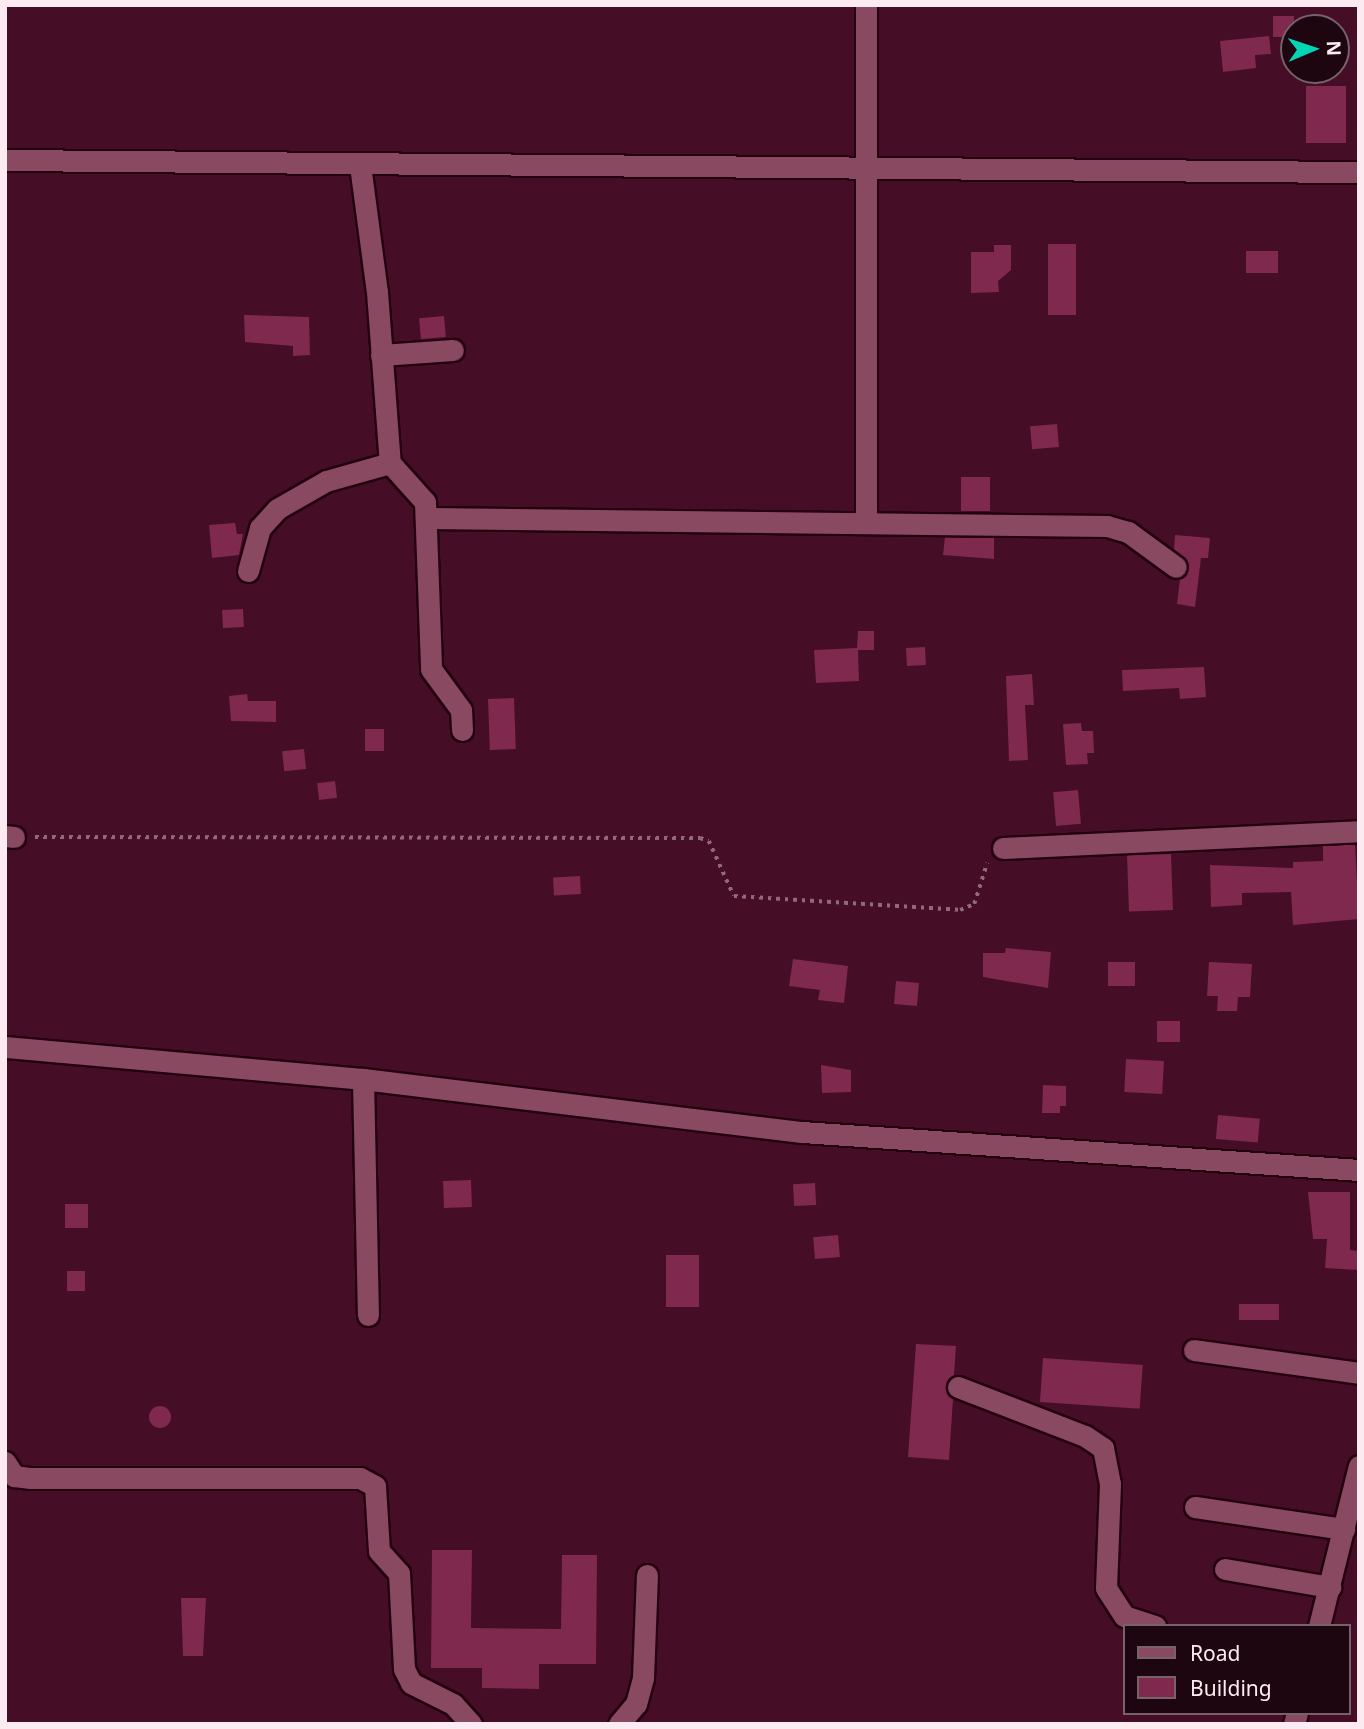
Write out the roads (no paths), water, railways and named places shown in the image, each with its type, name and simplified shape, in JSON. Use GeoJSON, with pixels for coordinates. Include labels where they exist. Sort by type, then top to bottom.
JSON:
{"type":"FeatureCollection","features":[{"type":"Feature","properties":{"kind":"street"},"geometry":{"type":"LineString","coordinates":[[866,5],[866,522]]}},
{"type":"Feature","properties":{"kind":"street"},"geometry":{"type":"LineString","coordinates":[[5,160],[1359,172]]}},
{"type":"Feature","properties":{"kind":"street"},"geometry":{"type":"LineString","coordinates":[[360,164],[390,463],[419,492],[428,518],[431,669],[461,710],[462,730]]}},
{"type":"Feature","properties":{"kind":"street"},"geometry":{"type":"LineString","coordinates":[[381,355],[453,351]]}},
{"type":"Feature","properties":{"kind":"street"},"geometry":{"type":"LineString","coordinates":[[248,571],[260,528],[277,509],[326,481],[390,463]]}},
{"type":"Feature","properties":{"kind":"street"},"geometry":{"type":"LineString","coordinates":[[428,518],[1107,526],[1128,532],[1176,567]]}},
{"type":"Feature","properties":{"kind":"street"},"geometry":{"type":"LineString","coordinates":[[1003,848],[1359,831]]}},
{"type":"Feature","properties":{"kind":"street"},"geometry":{"type":"LineString","coordinates":[[5,1047],[363,1079],[779,1130],[1359,1170]]}},
{"type":"Feature","properties":{"kind":"street"},"geometry":{"type":"LineString","coordinates":[[363,1079],[368,1315]]}},
{"type":"Feature","properties":{"kind":"street"},"geometry":{"type":"LineString","coordinates":[[1194,1350],[1359,1373]]}},
{"type":"Feature","properties":{"kind":"street"},"geometry":{"type":"LineString","coordinates":[[958,1387],[1085,1436],[1103,1448],[1110,1484],[1106,1588],[1124,1615],[1149,1624]]}},
{"type":"Feature","properties":{"kind":"street"},"geometry":{"type":"LineString","coordinates":[[5,1462],[14,1476],[31,1478],[360,1478],[375,1486],[379,1551],[399,1573],[404,1669],[411,1683],[453,1704],[471,1724]]}},
{"type":"Feature","properties":{"kind":"street"},"geometry":{"type":"LineString","coordinates":[[1320,1624],[1359,1466]]}},
{"type":"Feature","properties":{"kind":"street"},"geometry":{"type":"LineString","coordinates":[[1195,1507],[1344,1529]]}},
{"type":"Feature","properties":{"kind":"street"},"geometry":{"type":"LineString","coordinates":[[1225,1569],[1330,1587]]}},
{"type":"Feature","properties":{"kind":"street"},"geometry":{"type":"LineString","coordinates":[[619,1724],[635,1704],[643,1678],[648,1575]]}}]}
